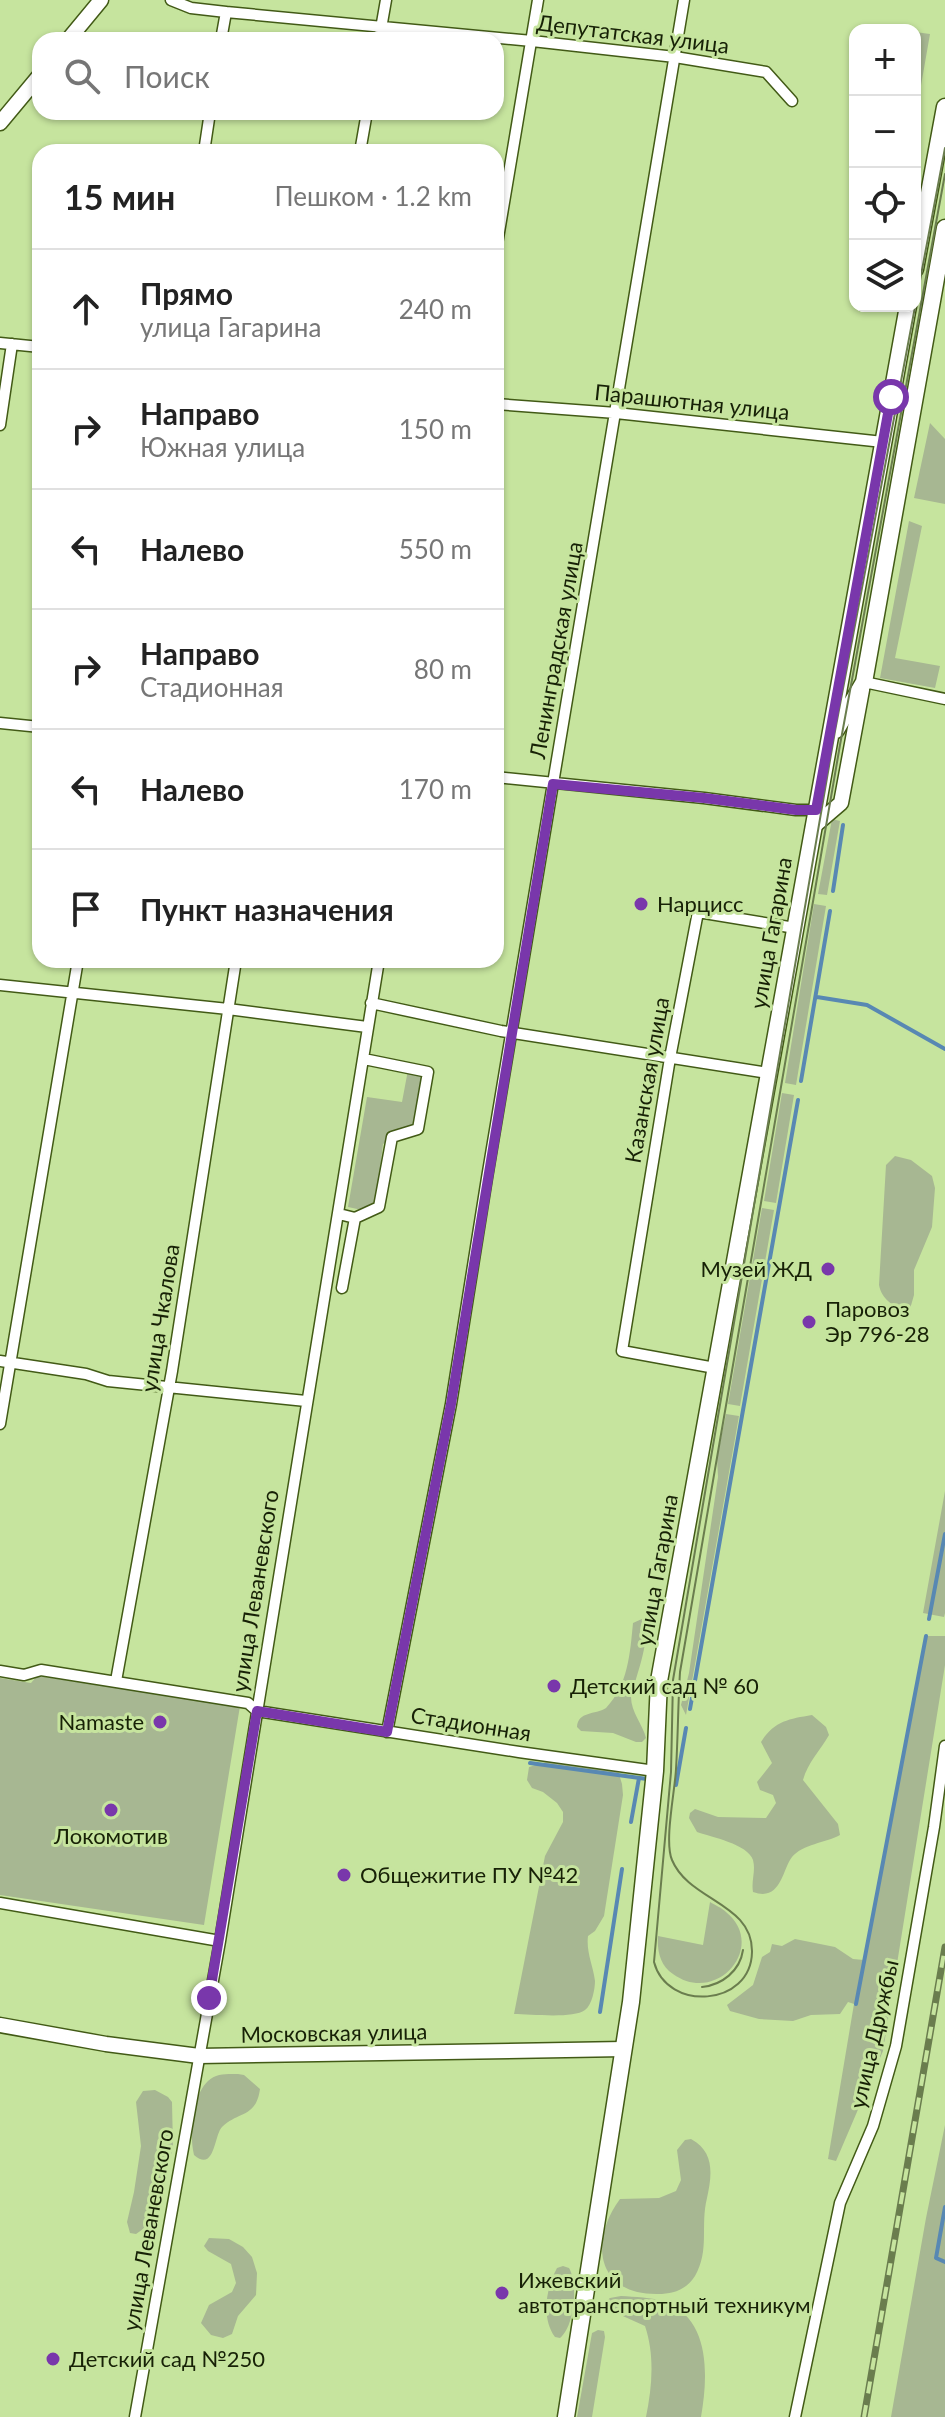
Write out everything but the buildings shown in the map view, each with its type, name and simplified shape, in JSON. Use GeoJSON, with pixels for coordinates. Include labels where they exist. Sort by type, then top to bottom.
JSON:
{"type":"FeatureCollection","features":[{"type":"Feature","properties":{"kind":"main road"},"geometry":{"type":"LineString","coordinates":[[920,240],[945,107]]}},
{"type":"Feature","properties":{"kind":"main road","name":"улица Гагарина"},"geometry":{"type":"LineString","coordinates":[[830,737],[864,682],[945,228]]}},
{"type":"Feature","properties":{"kind":"main road","name":"улица Гагарина"},"geometry":{"type":"LineString","coordinates":[[566,2417],[624,2049],[655,1771],[659,1681],[907,312]]}},
{"type":"Feature","properties":{"kind":"street"},"geometry":{"type":"LineString","coordinates":[[75,32],[101,0]]}},
{"type":"Feature","properties":{"kind":"street","name":"Депутатская улица"},"geometry":{"type":"LineString","coordinates":[[171,0],[191,8],[441,32]]}},
{"type":"Feature","properties":{"kind":"street"},"geometry":{"type":"LineString","coordinates":[[380,32],[386,0]]}},
{"type":"Feature","properties":{"kind":"street"},"geometry":{"type":"LineString","coordinates":[[504,204],[538,0]]}},
{"type":"Feature","properties":{"kind":"street","name":"Ленинградская улица"},"geometry":{"type":"LineString","coordinates":[[387,1732],[451,1404],[684,0]]}},
{"type":"Feature","properties":{"kind":"street"},"geometry":{"type":"LineString","coordinates":[[222,32],[226,12]]}},
{"type":"Feature","properties":{"kind":"street","name":"Депутатская улица"},"geometry":{"type":"LineString","coordinates":[[504,38],[675,57],[766,72],[792,101]]}},
{"type":"Feature","properties":{"kind":"street"},"geometry":{"type":"LineString","coordinates":[[0,123],[32,85]]}},
{"type":"Feature","properties":{"kind":"street"},"geometry":{"type":"LineString","coordinates":[[205,144],[209,120]]}},
{"type":"Feature","properties":{"kind":"street"},"geometry":{"type":"LineString","coordinates":[[361,144],[366,120]]}},
{"type":"Feature","properties":{"kind":"street"},"geometry":{"type":"LineString","coordinates":[[0,425],[6,343],[32,346]]}},
{"type":"Feature","properties":{"kind":"street","name":"Парашютная улица"},"geometry":{"type":"LineString","coordinates":[[504,405],[616,413],[883,442]]}},
{"type":"Feature","properties":{"kind":"street"},"geometry":{"type":"LineString","coordinates":[[813,827],[841,803],[864,682],[945,699]]}},
{"type":"Feature","properties":{"kind":"street"},"geometry":{"type":"LineString","coordinates":[[0,723],[32,726]]}},
{"type":"Feature","properties":{"kind":"street"},"geometry":{"type":"LineString","coordinates":[[504,778],[816,810]]}},
{"type":"Feature","properties":{"kind":"street","name":"Казанская улица"},"geometry":{"type":"LineString","coordinates":[[715,1368],[622,1351],[670,1058],[698,912],[795,928]]}},
{"type":"Feature","properties":{"kind":"street"},"geometry":{"type":"LineString","coordinates":[[0,1424],[5,1361],[77,968]]}},
{"type":"Feature","properties":{"kind":"street","name":"улица Чкалова"},"geometry":{"type":"LineString","coordinates":[[116,1681],[170,1386],[235,968]]}},
{"type":"Feature","properties":{"kind":"street","name":"улица Леваневского"},"geometry":{"type":"LineString","coordinates":[[135,2417],[220,1941],[378,968]]}},
{"type":"Feature","properties":{"kind":"street"},"geometry":{"type":"LineString","coordinates":[[0,985],[367,1027]]}},
{"type":"Feature","properties":{"kind":"street"},"geometry":{"type":"LineString","coordinates":[[371,1003],[512,1033],[768,1073]]}},
{"type":"Feature","properties":{"kind":"street"},"geometry":{"type":"LineString","coordinates":[[339,1214],[355,1218],[379,1207],[392,1137],[418,1129],[428,1072],[364,1059]]}},
{"type":"Feature","properties":{"kind":"street"},"geometry":{"type":"LineString","coordinates":[[342,1288],[355,1218]]}},
{"type":"Feature","properties":{"kind":"street"},"geometry":{"type":"LineString","coordinates":[[5,1361],[86,1374],[108,1381],[306,1401]]}},
{"type":"Feature","properties":{"kind":"street","name":"Стадионная"},"geometry":{"type":"LineString","coordinates":[[0,1671],[24,1675],[41,1670],[116,1681],[248,1703],[257,1711],[655,1771]]}},
{"type":"Feature","properties":{"kind":"street","name":"улица Дружбы"},"geometry":{"type":"LineString","coordinates":[[795,2417],[840,2203],[873,2126],[896,2046],[945,1746]]}},
{"type":"Feature","properties":{"kind":"street"},"geometry":{"type":"LineString","coordinates":[[0,1903],[220,1941]]}},
{"type":"Feature","properties":{"kind":"street","name":"Московская улица"},"geometry":{"type":"LineString","coordinates":[[0,2025],[106,2044],[199,2056],[624,2049]]}},
{"type":"Feature","properties":{"kind":"green space"},"geometry":{"type":"Polygon","coordinates":[[[921,33],[930,34],[921,85],[921,33]]]}},
{"type":"Feature","properties":{"kind":"green space"},"geometry":{"type":"Polygon","coordinates":[[[930,423],[945,439],[945,504],[914,498],[930,423]]]}},
{"type":"Feature","properties":{"kind":"green space"},"geometry":{"type":"Polygon","coordinates":[[[909,521],[922,526],[895,658],[940,666],[935,688],[880,678],[909,521]]]}},
{"type":"Feature","properties":{"kind":"green space"},"geometry":{"type":"Polygon","coordinates":[[[832,819],[840,821],[827,895],[818,894],[832,819]]]}},
{"type":"Feature","properties":{"kind":"green space"},"geometry":{"type":"Polygon","coordinates":[[[814,904],[826,906],[796,1085],[785,1083],[814,904]]]}},
{"type":"Feature","properties":{"kind":"green space"},"geometry":{"type":"Polygon","coordinates":[[[408,1070],[423,1073],[413,1127],[383,1144],[376,1204],[362,1210],[348,1207],[367,1097],[402,1102],[408,1070]]]}},
{"type":"Feature","properties":{"kind":"green space"},"geometry":{"type":"Polygon","coordinates":[[[782,1093],[794,1095],[776,1203],[764,1201],[782,1093]]]}},
{"type":"Feature","properties":{"kind":"green space"},"geometry":{"type":"Polygon","coordinates":[[[895,1156],[911,1160],[932,1176],[935,1188],[932,1227],[914,1270],[914,1295],[910,1309],[905,1312],[885,1298],[879,1285],[886,1165],[895,1156]]]}},
{"type":"Feature","properties":{"kind":"green space"},"geometry":{"type":"Polygon","coordinates":[[[762,1208],[774,1210],[740,1406],[728,1404],[762,1208]]]}},
{"type":"Feature","properties":{"kind":"green space"},"geometry":{"type":"Polygon","coordinates":[[[726,1414],[739,1416],[686,1715],[681,1705],[689,1673],[718,1477],[717,1458],[726,1414]]]}},
{"type":"Feature","properties":{"kind":"green space"},"geometry":{"type":"Polygon","coordinates":[[[945,1491],[945,1613],[944,1617],[923,1613],[945,1491]]]}},
{"type":"Feature","properties":{"kind":"green space"},"geometry":{"type":"Polygon","coordinates":[[[644,1618],[644,1648],[631,1697],[646,1738],[636,1742],[613,1733],[581,1731],[577,1727],[580,1718],[606,1708],[619,1689],[627,1668],[633,1623],[644,1618]]]}},
{"type":"Feature","properties":{"kind":"green space"},"geometry":{"type":"Polygon","coordinates":[[[926,1636],[945,1636],[945,1665],[883,2051],[836,2161],[828,2159],[854,2004],[848,2002],[840,2014],[811,2015],[793,2021],[759,2019],[730,2011],[727,2005],[753,1985],[762,1957],[770,1952],[772,1944],[782,1946],[795,1939],[835,1947],[853,1959],[864,1960],[926,1636]]]}},
{"type":"Feature","properties":{"kind":"green space","name":"Локомотив"},"geometry":{"type":"Polygon","coordinates":[[[37,1676],[240,1706],[204,1925],[0,1895],[0,1678],[31,1683],[37,1676]]]}},
{"type":"Feature","properties":{"kind":"green space"},"geometry":{"type":"Polygon","coordinates":[[[812,1715],[826,1727],[829,1735],[803,1780],[838,1824],[840,1835],[808,1846],[792,1857],[779,1883],[770,1893],[753,1892],[754,1864],[750,1854],[737,1845],[697,1832],[689,1818],[690,1813],[695,1809],[718,1817],[766,1818],[776,1803],[773,1795],[760,1790],[757,1782],[772,1763],[761,1742],[771,1729],[783,1722],[812,1715]]]}},
{"type":"Feature","properties":{"kind":"green space"},"geometry":{"type":"Polygon","coordinates":[[[546,1762],[618,1771],[623,1795],[604,1916],[588,1936],[595,1981],[590,2004],[579,2013],[514,2014],[545,1856],[563,1822],[563,1812],[557,1803],[532,1788],[527,1780],[529,1767],[546,1762]]]}},
{"type":"Feature","properties":{"kind":"green space"},"geometry":{"type":"Polygon","coordinates":[[[710,1902],[738,1926],[742,1941],[739,1955],[732,1968],[720,1977],[706,1983],[690,1982],[673,1974],[662,1962],[658,1936],[703,1945],[710,1902]]]}},
{"type":"Feature","properties":{"kind":"green space"},"geometry":{"type":"Polygon","coordinates":[[[244,2075],[260,2089],[255,2105],[222,2127],[210,2156],[201,2159],[194,2155],[192,2137],[198,2096],[211,2078],[244,2075]]]}},
{"type":"Feature","properties":{"kind":"green space"},"geometry":{"type":"Polygon","coordinates":[[[155,2090],[172,2102],[173,2148],[149,2222],[136,2234],[130,2233],[127,2222],[141,2146],[136,2102],[143,2091],[155,2090]]]}},
{"type":"Feature","properties":{"kind":"green space"},"geometry":{"type":"Polygon","coordinates":[[[945,2125],[945,2417],[891,2417],[926,2218],[945,2125]]]}},
{"type":"Feature","properties":{"kind":"green space"},"geometry":{"type":"Polygon","coordinates":[[[691,2139],[704,2150],[710,2165],[700,2266],[691,2281],[679,2290],[658,2294],[637,2292],[622,2285],[604,2263],[604,2232],[610,2215],[620,2199],[659,2198],[676,2191],[681,2180],[677,2150],[685,2140],[691,2139]]]}},
{"type":"Feature","properties":{"kind":"green space"},"geometry":{"type":"Polygon","coordinates":[[[209,2238],[229,2239],[243,2247],[252,2257],[257,2273],[256,2295],[238,2316],[232,2334],[223,2338],[211,2335],[201,2323],[209,2305],[232,2292],[236,2283],[231,2264],[204,2246],[209,2238]]]}},
{"type":"Feature","properties":{"kind":"green space"},"geometry":{"type":"Polygon","coordinates":[[[557,2268],[569,2268],[572,2275],[574,2294],[572,2315],[560,2338],[555,2337],[548,2321],[547,2303],[553,2276],[557,2268]]]}},
{"type":"Feature","properties":{"kind":"green space"},"geometry":{"type":"Polygon","coordinates":[[[621,2296],[665,2302],[680,2310],[691,2322],[703,2351],[705,2368],[701,2417],[646,2417],[652,2372],[648,2337],[645,2326],[605,2308],[605,2302],[610,2298],[621,2296]]]}},
{"type":"Feature","properties":{"kind":"green space"},"geometry":{"type":"Polygon","coordinates":[[[604,2331],[605,2337],[592,2417],[577,2417],[592,2333],[604,2331]]]}},
{"type":"Feature","properties":{"kind":"waterway"},"geometry":{"type":"LineString","coordinates":[[833,891],[843,825]]}},
{"type":"Feature","properties":{"kind":"waterway"},"geometry":{"type":"LineString","coordinates":[[801,1081],[830,911]]}},
{"type":"Feature","properties":{"kind":"waterway"},"geometry":{"type":"LineString","coordinates":[[817,997],[867,1005],[945,1049]]}},
{"type":"Feature","properties":{"kind":"waterway"},"geometry":{"type":"LineString","coordinates":[[690,1709],[798,1100]]}},
{"type":"Feature","properties":{"kind":"waterway"},"geometry":{"type":"LineString","coordinates":[[929,1619],[945,1534]]}},
{"type":"Feature","properties":{"kind":"waterway"},"geometry":{"type":"LineString","coordinates":[[856,2004],[926,1636]]}},
{"type":"Feature","properties":{"kind":"waterway"},"geometry":{"type":"LineString","coordinates":[[676,1785],[686,1728]]}},
{"type":"Feature","properties":{"kind":"waterway"},"geometry":{"type":"LineString","coordinates":[[530,1763],[647,1779]]}},
{"type":"Feature","properties":{"kind":"waterway"},"geometry":{"type":"LineString","coordinates":[[631,1822],[639,1778]]}},
{"type":"Feature","properties":{"kind":"waterway"},"geometry":{"type":"LineString","coordinates":[[600,2012],[622,1869]]}},
{"type":"Feature","properties":{"kind":"waterway"},"geometry":{"type":"LineString","coordinates":[[945,2207],[936,2258],[945,2262]]}},
{"type":"Feature","properties":{"kind":"tram line"},"geometry":{"type":"LineString","coordinates":[[945,148],[835,731],[673,1680],[671,1772],[654,1962],[662,1978],[675,1989],[690,1995],[724,1993],[738,1984],[748,1970],[752,1952],[750,1936],[742,1923],[732,1912],[692,1885],[680,1874],[672,1860],[669,1829],[676,1769],[680,1672],[840,745],[945,174]]}},
{"type":"Feature","properties":{"kind":"tram line"},"geometry":{"type":"LineString","coordinates":[[702,1987],[729,1976],[743,1950]]}},
{"type":"Feature","properties":{"kind":"railway"},"geometry":{"type":"LineString","coordinates":[[864,2417],[945,1947]]}},
{"type":"Feature","properties":{"kind":"place","name":"Нарцисс"},"geometry":{"type":"Point","coordinates":[641,904]}},
{"type":"Feature","properties":{"kind":"place","name":"Музей ЖД"},"geometry":{"type":"Point","coordinates":[828,1269]}},
{"type":"Feature","properties":{"kind":"place","name":"Паровоз Эр 796-28"},"geometry":{"type":"Point","coordinates":[809,1322]}},
{"type":"Feature","properties":{"kind":"place","name":"Детский сад № 60"},"geometry":{"type":"Point","coordinates":[554,1686]}},
{"type":"Feature","properties":{"kind":"place","name":"Namaste"},"geometry":{"type":"Point","coordinates":[160,1722]}},
{"type":"Feature","properties":{"kind":"place","name":"Локомотив"},"geometry":{"type":"Point","coordinates":[111,1810]}},
{"type":"Feature","properties":{"kind":"place","name":"Общежитие ПУ №42"},"geometry":{"type":"Point","coordinates":[344,1875]}},
{"type":"Feature","properties":{"kind":"place","name":"Ижевский автотранспортный техникум"},"geometry":{"type":"Point","coordinates":[502,2293]}},
{"type":"Feature","properties":{"kind":"place","name":"Детский сад №250"},"geometry":{"type":"Point","coordinates":[53,2359]}},
{"type":"Feature","properties":{"kind":"route"},"geometry":{"type":"LineString","coordinates":[[209,1998],[257,1711],[387,1732],[451,1404],[553,784],[816,810],[891,397]]}}]}
